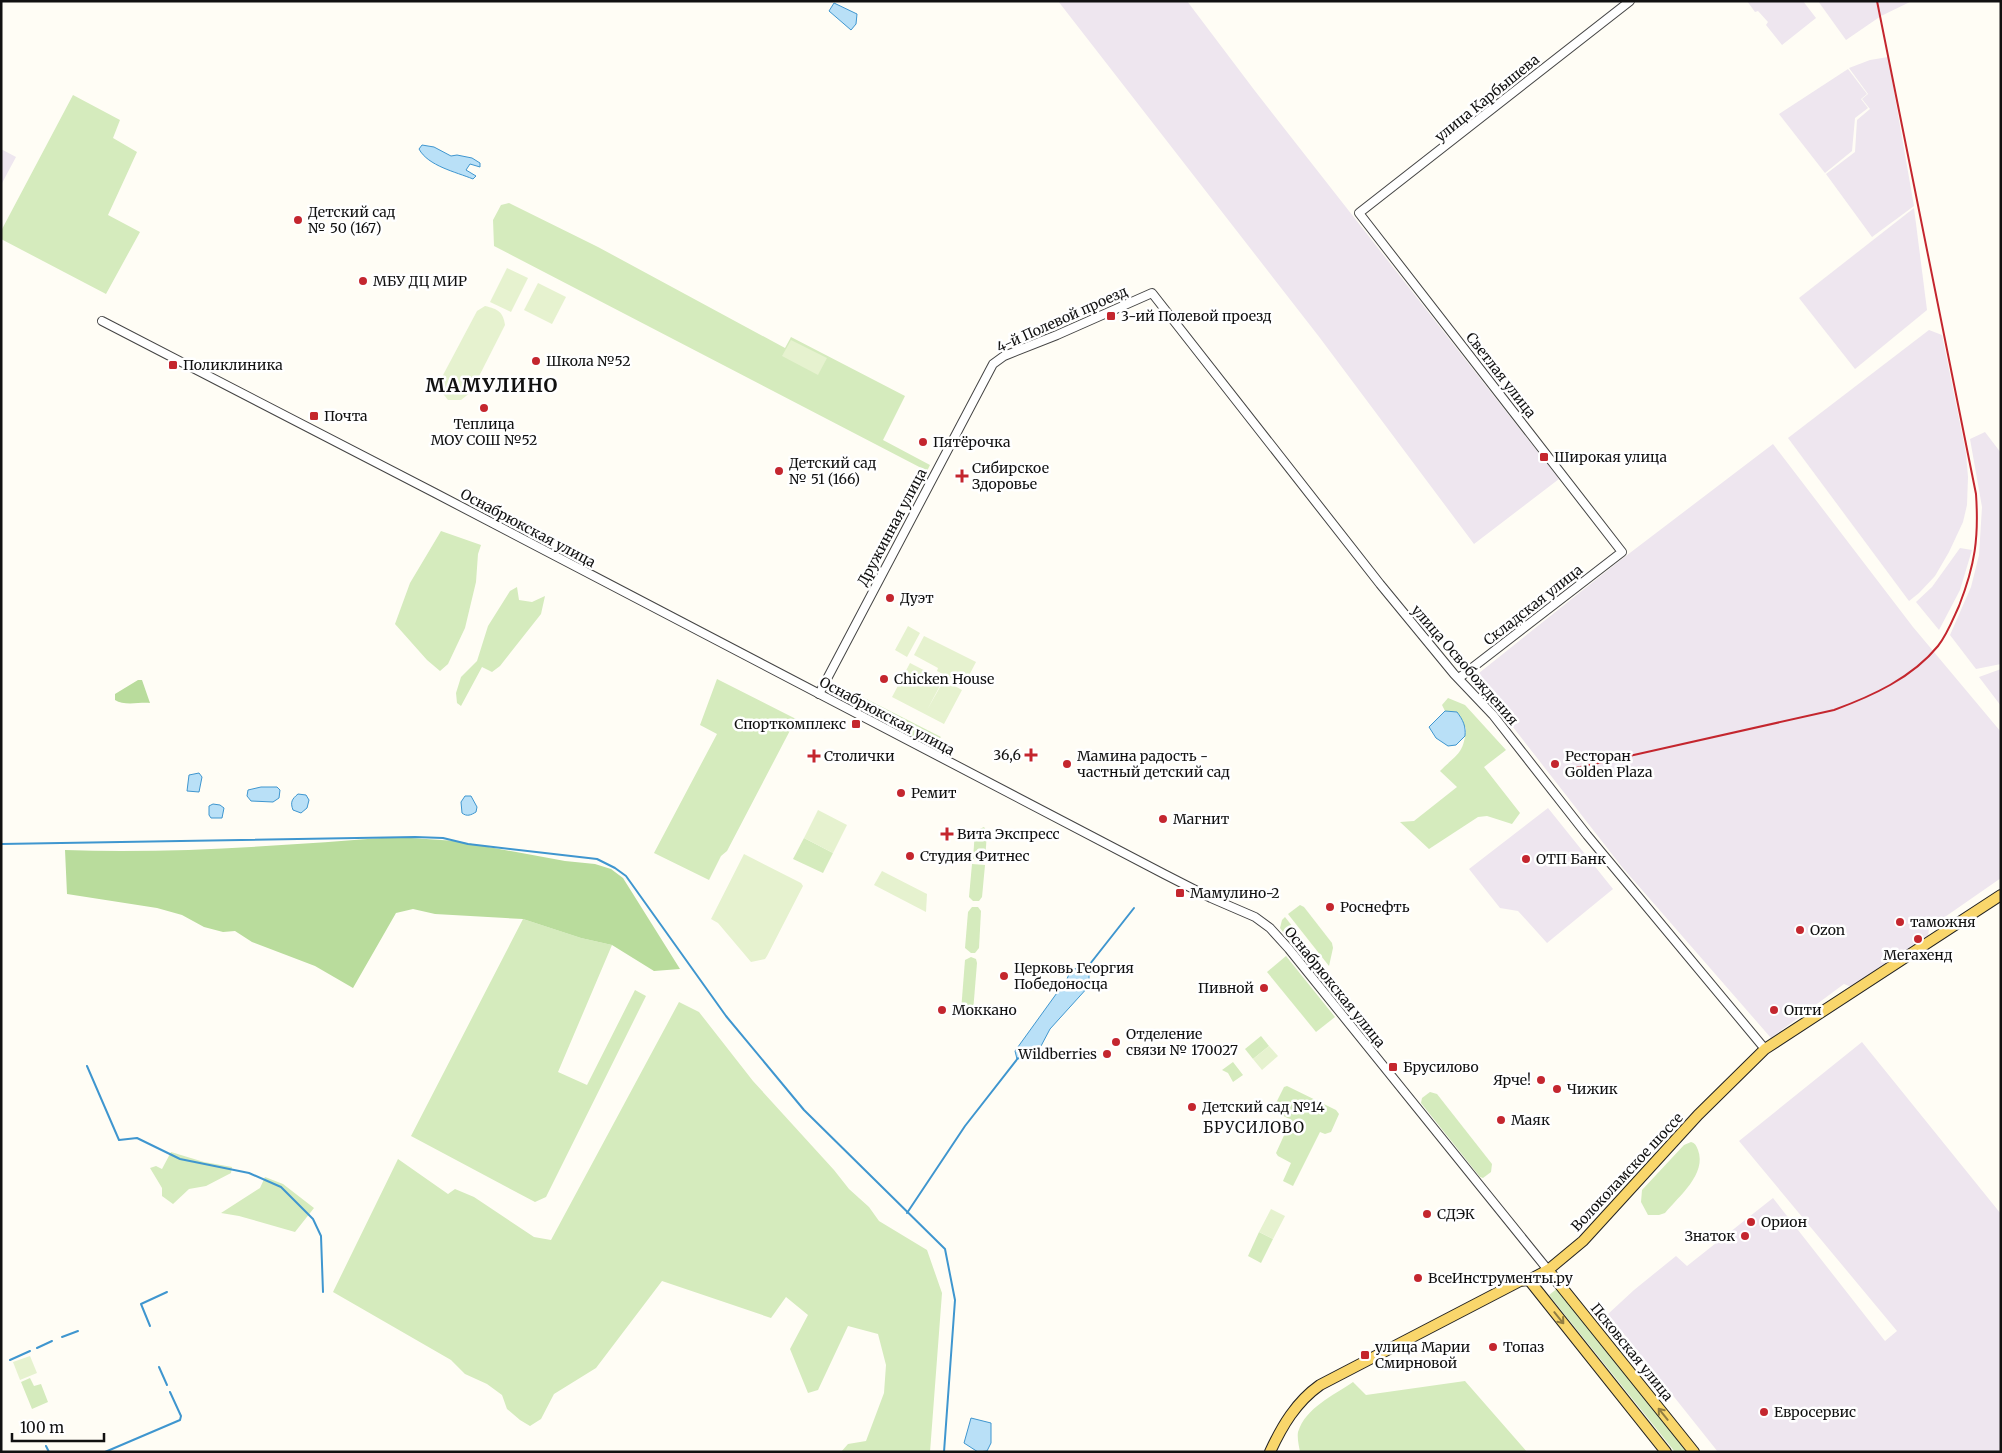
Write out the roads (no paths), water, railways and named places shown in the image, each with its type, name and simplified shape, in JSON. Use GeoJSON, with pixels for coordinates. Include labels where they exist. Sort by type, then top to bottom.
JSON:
{"type":"FeatureCollection","features":[{"type":"Feature","properties":{"kind":"main road","name":"Волоколамское шоссе"},"geometry":{"type":"LineString","coordinates":[[1270,1452],[1294,1409],[1316,1388],[1500,1291],[1520,1281],[1529,1280],[1548,1270],[1583,1241],[1698,1116],[1765,1049],[2001,895]]}},
{"type":"Feature","properties":{"kind":"main road","name":"Псковская улица"},"geometry":{"type":"LineString","coordinates":[[1548,1270],[1694,1452]]}},
{"type":"Feature","properties":{"kind":"main road"},"geometry":{"type":"LineString","coordinates":[[1529,1280],[1666,1452]]}},
{"type":"Feature","properties":{"kind":"street","name":"улица Карбышева"},"geometry":{"type":"LineString","coordinates":[[1359,213],[1630,1]]}},
{"type":"Feature","properties":{"kind":"street","name":"Светлая улица"},"geometry":{"type":"LineString","coordinates":[[1359,213],[1622,552]]}},
{"type":"Feature","properties":{"kind":"street","name":"4-й Полевой проезд"},"geometry":{"type":"LineString","coordinates":[[988,373],[994,364],[1004,356],[1152,293]]}},
{"type":"Feature","properties":{"kind":"street","name":"улица Освобождения"},"geometry":{"type":"LineString","coordinates":[[1152,293],[1374,576],[1459,678],[1493,715],[1587,835],[1765,1049]]}},
{"type":"Feature","properties":{"kind":"street","name":"Оснабрюкская улица"},"geometry":{"type":"LineString","coordinates":[[102,321],[1158,871],[1211,898],[1255,917],[1267,925],[1289,948],[1548,1270]]}},
{"type":"Feature","properties":{"kind":"street","name":"Дружинная улица"},"geometry":{"type":"LineString","coordinates":[[819,694],[988,373]]}},
{"type":"Feature","properties":{"kind":"street","name":"Складская улица"},"geometry":{"type":"LineString","coordinates":[[1459,678],[1622,552]]}},
{"type":"Feature","properties":{"kind":"water"},"geometry":{"type":"Polygon","coordinates":[[[834,3],[857,14],[856,24],[851,30],[829,11],[834,3]]]}},
{"type":"Feature","properties":{"kind":"water"},"geometry":{"type":"Polygon","coordinates":[[[422,145],[434,147],[451,156],[457,155],[472,158],[480,163],[480,167],[470,164],[466,170],[476,176],[473,179],[429,160],[419,149],[422,145]]]}},
{"type":"Feature","properties":{"kind":"water"},"geometry":{"type":"Polygon","coordinates":[[[1445,711],[1457,712],[1464,723],[1465,736],[1456,745],[1448,746],[1436,738],[1429,727],[1445,711]]]}},
{"type":"Feature","properties":{"kind":"water"},"geometry":{"type":"Polygon","coordinates":[[[199,773],[202,777],[199,792],[187,791],[189,775],[199,773]]]}},
{"type":"Feature","properties":{"kind":"water"},"geometry":{"type":"Polygon","coordinates":[[[261,787],[277,787],[280,790],[279,798],[273,802],[251,801],[247,796],[248,790],[261,787]]]}},
{"type":"Feature","properties":{"kind":"water"},"geometry":{"type":"Polygon","coordinates":[[[298,794],[306,795],[309,800],[307,808],[301,813],[293,810],[292,805],[293,799],[298,794]]]}},
{"type":"Feature","properties":{"kind":"water"},"geometry":{"type":"Polygon","coordinates":[[[465,796],[471,796],[477,807],[476,812],[469,815],[462,813],[461,802],[465,796]]]}},
{"type":"Feature","properties":{"kind":"water"},"geometry":{"type":"Polygon","coordinates":[[[213,804],[224,808],[222,818],[211,818],[209,815],[209,806],[213,804]]]}},
{"type":"Feature","properties":{"kind":"water"},"geometry":{"type":"Polygon","coordinates":[[[1086,968],[1089,972],[1089,986],[1050,1029],[1041,1046],[1031,1057],[1017,1059],[1015,1051],[1067,979],[1071,969],[1086,968]]]}},
{"type":"Feature","properties":{"kind":"water"},"geometry":{"type":"Polygon","coordinates":[[[971,1418],[991,1423],[991,1443],[987,1451],[978,1452],[964,1443],[971,1418]]]}},
{"type":"Feature","properties":{"kind":"waterway"},"geometry":{"type":"LineString","coordinates":[[1,844],[443,838],[468,844],[597,859],[615,868],[626,876],[726,1016],[804,1110],[945,1249],[955,1300],[944,1452]]}},
{"type":"Feature","properties":{"kind":"waterway"},"geometry":{"type":"LineString","coordinates":[[1086,969],[1134,908]]}},
{"type":"Feature","properties":{"kind":"waterway"},"geometry":{"type":"LineString","coordinates":[[907,1213],[965,1126],[1018,1058]]}},
{"type":"Feature","properties":{"kind":"waterway"},"geometry":{"type":"LineString","coordinates":[[87,1066],[119,1140],[137,1138],[180,1159],[249,1173],[281,1187],[313,1219],[321,1236],[323,1292]]}},
{"type":"Feature","properties":{"kind":"waterway"},"geometry":{"type":"LineString","coordinates":[[150,1326],[141,1304],[167,1292]]}},
{"type":"Feature","properties":{"kind":"waterway"},"geometry":{"type":"LineString","coordinates":[[62,1337],[78,1331]]}},
{"type":"Feature","properties":{"kind":"waterway"},"geometry":{"type":"LineString","coordinates":[[37,1348],[52,1341]]}},
{"type":"Feature","properties":{"kind":"waterway"},"geometry":{"type":"LineString","coordinates":[[10,1360],[30,1351]]}},
{"type":"Feature","properties":{"kind":"waterway"},"geometry":{"type":"LineString","coordinates":[[159,1367],[167,1385]]}},
{"type":"Feature","properties":{"kind":"waterway"},"geometry":{"type":"LineString","coordinates":[[105,1452],[180,1420],[181,1416],[170,1392]]}},
{"type":"Feature","properties":{"kind":"waterway"},"geometry":{"type":"LineString","coordinates":[[46,1446],[49,1452]]}},
{"type":"Feature","properties":{"kind":"railway"},"geometry":{"type":"LineString","coordinates":[[1567,770],[1834,710],[1863,699],[1904,677],[1928,657],[1944,637],[1959,606],[1969,577],[1975,551],[1977,524],[1976,494],[1877,1]]}},
{"type":"Feature","properties":{"kind":"place","name":"Детский сад № 50 (167)"},"geometry":{"type":"Point","coordinates":[298,220]}},
{"type":"Feature","properties":{"kind":"place","name":"МБУ ДЦ МИР"},"geometry":{"type":"Point","coordinates":[363,281]}},
{"type":"Feature","properties":{"kind":"place","name":"3-ий Полевой проезд"},"geometry":{"type":"Point","coordinates":[1111,316]}},
{"type":"Feature","properties":{"kind":"place","name":"Школа №52"},"geometry":{"type":"Point","coordinates":[536,361]}},
{"type":"Feature","properties":{"kind":"place","name":"Поликлиника"},"geometry":{"type":"Point","coordinates":[173,365]}},
{"type":"Feature","properties":{"kind":"place","name":"Теплица МОУ СОШ №52"},"geometry":{"type":"Point","coordinates":[484,408]}},
{"type":"Feature","properties":{"kind":"place","name":"Почта"},"geometry":{"type":"Point","coordinates":[314,416]}},
{"type":"Feature","properties":{"kind":"place","name":"Пятёрочка"},"geometry":{"type":"Point","coordinates":[923,442]}},
{"type":"Feature","properties":{"kind":"place","name":"Широкая улица"},"geometry":{"type":"Point","coordinates":[1544,457]}},
{"type":"Feature","properties":{"kind":"place","name":"Детский сад № 51 (166)"},"geometry":{"type":"Point","coordinates":[779,471]}},
{"type":"Feature","properties":{"kind":"place","name":"Сибирское Здоровье"},"geometry":{"type":"Point","coordinates":[962,476]}},
{"type":"Feature","properties":{"kind":"place","name":"Дуэт"},"geometry":{"type":"Point","coordinates":[890,598]}},
{"type":"Feature","properties":{"kind":"place","name":"Chicken House"},"geometry":{"type":"Point","coordinates":[884,679]}},
{"type":"Feature","properties":{"kind":"place","name":"Спорткомплекс"},"geometry":{"type":"Point","coordinates":[856,724]}},
{"type":"Feature","properties":{"kind":"place","name":"36,6"},"geometry":{"type":"Point","coordinates":[1031,755]}},
{"type":"Feature","properties":{"kind":"place","name":"Столички"},"geometry":{"type":"Point","coordinates":[814,756]}},
{"type":"Feature","properties":{"kind":"place","name":"Мамина радость - частный детский сад"},"geometry":{"type":"Point","coordinates":[1067,764]}},
{"type":"Feature","properties":{"kind":"place","name":"Ресторан Golden Plaza"},"geometry":{"type":"Point","coordinates":[1555,764]}},
{"type":"Feature","properties":{"kind":"place","name":"Ремит"},"geometry":{"type":"Point","coordinates":[901,793]}},
{"type":"Feature","properties":{"kind":"place","name":"Магнит"},"geometry":{"type":"Point","coordinates":[1163,819]}},
{"type":"Feature","properties":{"kind":"place","name":"Вита Экспресс"},"geometry":{"type":"Point","coordinates":[947,834]}},
{"type":"Feature","properties":{"kind":"place","name":"Студия Фитнес"},"geometry":{"type":"Point","coordinates":[910,856]}},
{"type":"Feature","properties":{"kind":"place","name":"ОТП Банк"},"geometry":{"type":"Point","coordinates":[1526,859]}},
{"type":"Feature","properties":{"kind":"place","name":"Мамулино-2"},"geometry":{"type":"Point","coordinates":[1180,893]}},
{"type":"Feature","properties":{"kind":"place","name":"Роснефть"},"geometry":{"type":"Point","coordinates":[1330,907]}},
{"type":"Feature","properties":{"kind":"place","name":"таможня"},"geometry":{"type":"Point","coordinates":[1900,922]}},
{"type":"Feature","properties":{"kind":"place","name":"Ozon"},"geometry":{"type":"Point","coordinates":[1800,930]}},
{"type":"Feature","properties":{"kind":"place","name":"Мегахенд"},"geometry":{"type":"Point","coordinates":[1918,939]}},
{"type":"Feature","properties":{"kind":"place","name":"Церковь Георгия Победоносца"},"geometry":{"type":"Point","coordinates":[1004,976]}},
{"type":"Feature","properties":{"kind":"place","name":"Пивной"},"geometry":{"type":"Point","coordinates":[1264,988]}},
{"type":"Feature","properties":{"kind":"place","name":"Моккано"},"geometry":{"type":"Point","coordinates":[942,1010]}},
{"type":"Feature","properties":{"kind":"place","name":"Опти"},"geometry":{"type":"Point","coordinates":[1774,1010]}},
{"type":"Feature","properties":{"kind":"place","name":"Отделение связи № 170027"},"geometry":{"type":"Point","coordinates":[1116,1042]}},
{"type":"Feature","properties":{"kind":"place","name":"Wildberries"},"geometry":{"type":"Point","coordinates":[1107,1054]}},
{"type":"Feature","properties":{"kind":"place","name":"Брусилово"},"geometry":{"type":"Point","coordinates":[1393,1067]}},
{"type":"Feature","properties":{"kind":"place","name":"Ярче!"},"geometry":{"type":"Point","coordinates":[1541,1080]}},
{"type":"Feature","properties":{"kind":"place","name":"Чижик"},"geometry":{"type":"Point","coordinates":[1557,1089]}},
{"type":"Feature","properties":{"kind":"place","name":"Детский сад №14"},"geometry":{"type":"Point","coordinates":[1192,1107]}},
{"type":"Feature","properties":{"kind":"place","name":"Маяк"},"geometry":{"type":"Point","coordinates":[1501,1120]}},
{"type":"Feature","properties":{"kind":"place","name":"СДЭК"},"geometry":{"type":"Point","coordinates":[1427,1214]}},
{"type":"Feature","properties":{"kind":"place","name":"Орион"},"geometry":{"type":"Point","coordinates":[1751,1222]}},
{"type":"Feature","properties":{"kind":"place","name":"Знаток"},"geometry":{"type":"Point","coordinates":[1745,1236]}},
{"type":"Feature","properties":{"kind":"place","name":"ВсеИнструменты.ру"},"geometry":{"type":"Point","coordinates":[1418,1278]}},
{"type":"Feature","properties":{"kind":"place","name":"Топаз"},"geometry":{"type":"Point","coordinates":[1493,1347]}},
{"type":"Feature","properties":{"kind":"place","name":"улица Марии Смирновой"},"geometry":{"type":"Point","coordinates":[1365,1355]}},
{"type":"Feature","properties":{"kind":"place","name":"Евросервис"},"geometry":{"type":"Point","coordinates":[1764,1412]}},
{"type":"Feature","properties":{"kind":"district","name":"МАМУЛИНО"},"geometry":{"type":"Point","coordinates":[492,385]}},
{"type":"Feature","properties":{"kind":"district","name":"БРУСИЛОВО"},"geometry":{"type":"Point","coordinates":[1254,1127]}}]}
